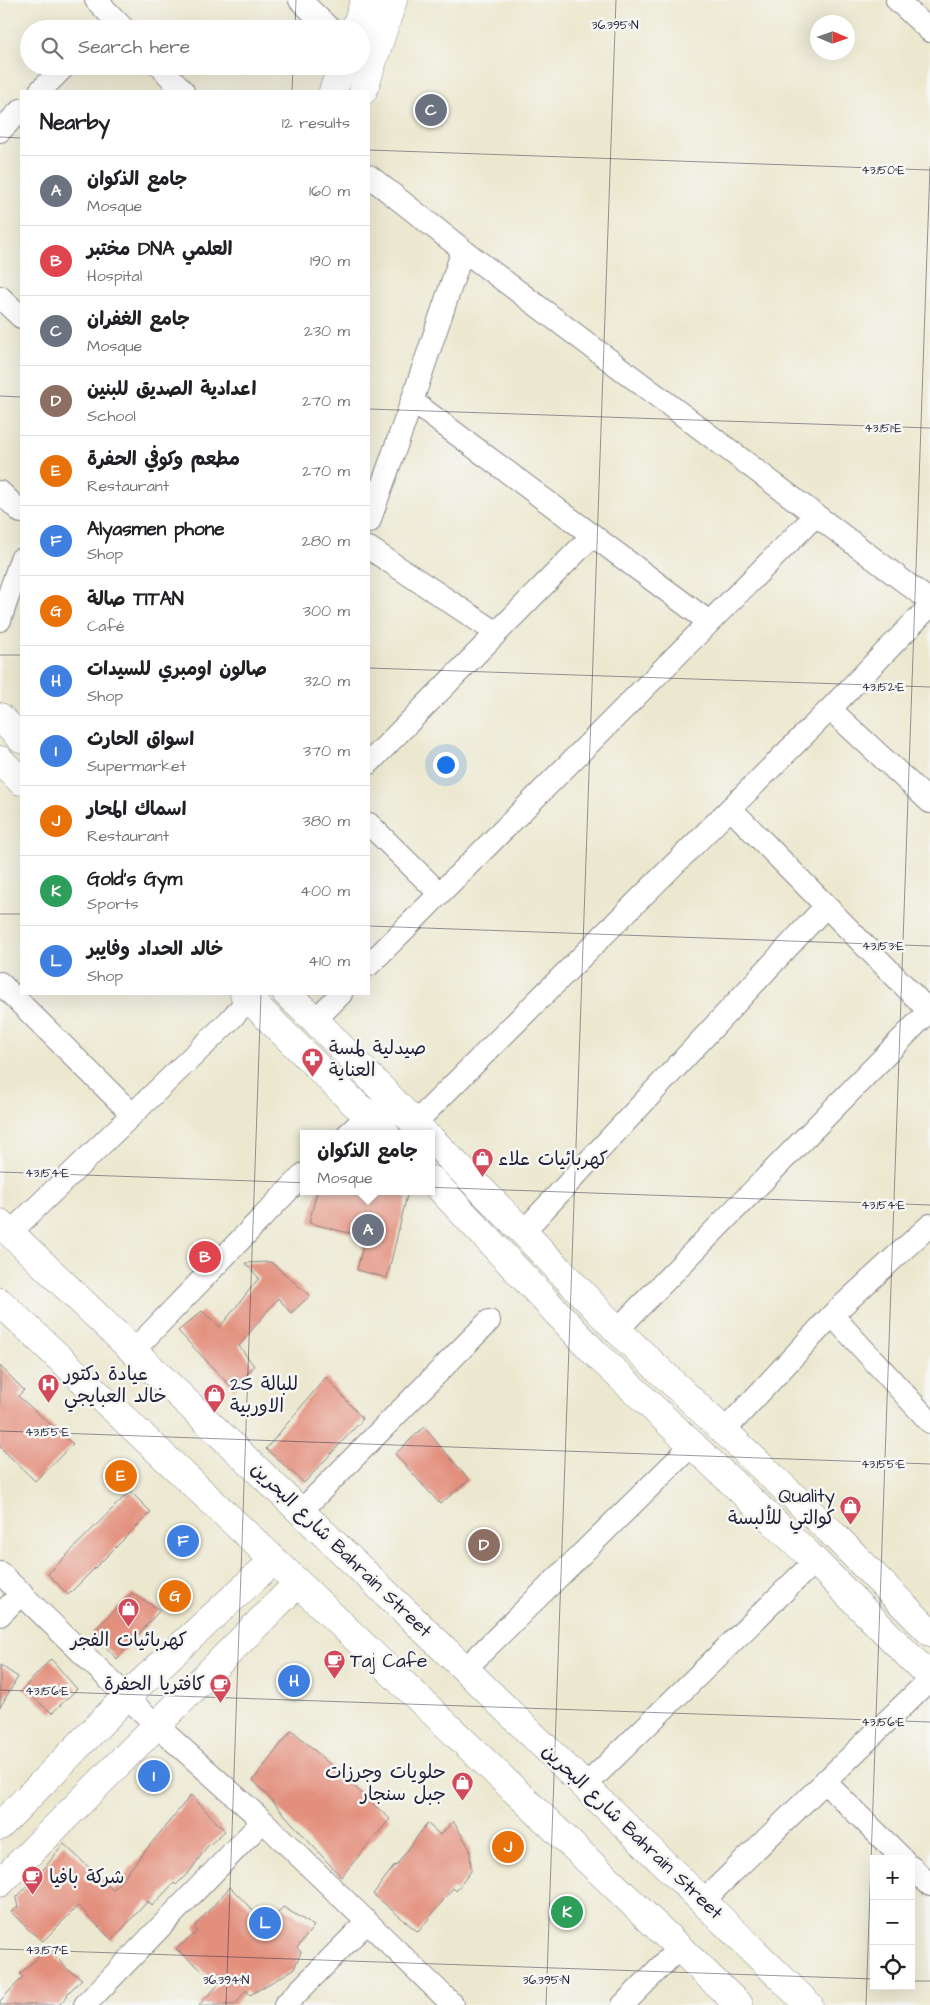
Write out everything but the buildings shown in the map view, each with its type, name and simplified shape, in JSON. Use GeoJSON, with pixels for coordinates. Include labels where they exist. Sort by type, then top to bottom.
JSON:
{"type":"FeatureCollection","features":[{"type":"Feature","properties":{"kind":"street"},"geometry":{"type":"LineString","coordinates":[[96,0],[110,20]]}},
{"type":"Feature","properties":{"kind":"street"},"geometry":{"type":"LineString","coordinates":[[300,0],[321,20]]}},
{"type":"Feature","properties":{"kind":"street"},"geometry":{"type":"LineString","coordinates":[[358,20],[365,0]]}},
{"type":"Feature","properties":{"kind":"street"},"geometry":{"type":"LineString","coordinates":[[370,70],[393,0]]}},
{"type":"Feature","properties":{"kind":"street"},"geometry":{"type":"LineString","coordinates":[[897,0],[930,31]]}},
{"type":"Feature","properties":{"kind":"street"},"geometry":{"type":"LineString","coordinates":[[41,90],[56,75]]}},
{"type":"Feature","properties":{"kind":"street"},"geometry":{"type":"LineString","coordinates":[[168,75],[181,90]]}},
{"type":"Feature","properties":{"kind":"street"},"geometry":{"type":"LineString","coordinates":[[333,90],[339,75]]}},
{"type":"Feature","properties":{"kind":"street"},"geometry":{"type":"LineString","coordinates":[[363,90],[368,75]]}},
{"type":"Feature","properties":{"kind":"street"},"geometry":{"type":"LineString","coordinates":[[0,131],[20,112]]}},
{"type":"Feature","properties":{"kind":"street"},"geometry":{"type":"LineString","coordinates":[[370,177],[463,250],[930,601]]}},
{"type":"Feature","properties":{"kind":"street"},"geometry":{"type":"LineString","coordinates":[[370,519],[463,250]]}},
{"type":"Feature","properties":{"kind":"street"},"geometry":{"type":"LineString","coordinates":[[0,297],[20,316]]}},
{"type":"Feature","properties":{"kind":"street"},"geometry":{"type":"LineString","coordinates":[[412,401],[709,622]]}},
{"type":"Feature","properties":{"kind":"street"},"geometry":{"type":"LineString","coordinates":[[0,492],[20,511]]}},
{"type":"Feature","properties":{"kind":"street"},"geometry":{"type":"LineString","coordinates":[[370,964],[816,515]]}},
{"type":"Feature","properties":{"kind":"street"},"geometry":{"type":"LineString","coordinates":[[370,762],[593,535]]}},
{"type":"Feature","properties":{"kind":"street"},"geometry":{"type":"LineString","coordinates":[[370,549],[497,633]]}},
{"type":"Feature","properties":{"kind":"street"},"geometry":{"type":"LineString","coordinates":[[0,620],[20,562]]}},
{"type":"Feature","properties":{"kind":"street"},"geometry":{"type":"LineString","coordinates":[[426,1130],[730,809],[930,606]]}},
{"type":"Feature","properties":{"kind":"street"},"geometry":{"type":"LineString","coordinates":[[830,709],[930,802]]}},
{"type":"Feature","properties":{"kind":"street"},"geometry":{"type":"LineString","coordinates":[[0,717],[20,737]]}},
{"type":"Feature","properties":{"kind":"street"},"geometry":{"type":"LineString","coordinates":[[0,760],[20,780]]}},
{"type":"Feature","properties":{"kind":"street"},"geometry":{"type":"LineString","coordinates":[[617,1330],[930,1012],[730,809]]}},
{"type":"Feature","properties":{"kind":"street"},"geometry":{"type":"LineString","coordinates":[[370,825],[439,893]]}},
{"type":"Feature","properties":{"kind":"street"},"geometry":{"type":"LineString","coordinates":[[523,1232],[825,907]]}},
{"type":"Feature","properties":{"kind":"street"},"geometry":{"type":"LineString","coordinates":[[0,983],[132,1114]]}},
{"type":"Feature","properties":{"kind":"street"},"geometry":{"type":"LineString","coordinates":[[288,995],[422,1130]]}},
{"type":"Feature","properties":{"kind":"street"},"geometry":{"type":"LineString","coordinates":[[315,1020],[340,995]]}},
{"type":"Feature","properties":{"kind":"street"},"geometry":{"type":"LineString","coordinates":[[5,1228],[132,1114],[228,1022],[246,996],[378,1124],[360,1130]]}},
{"type":"Feature","properties":{"kind":"street"},"geometry":{"type":"LineString","coordinates":[[435,1143],[617,1330],[830,1531],[930,1632]]}},
{"type":"Feature","properties":{"kind":"street"},"geometry":{"type":"LineString","coordinates":[[467,1176],[440,1188],[595,1352],[815,1561],[930,1678],[702,1902]]}},
{"type":"Feature","properties":{"kind":"street"},"geometry":{"type":"LineString","coordinates":[[134,1351],[300,1178]]}},
{"type":"Feature","properties":{"kind":"street"},"geometry":{"type":"LineString","coordinates":[[724,1431],[832,1315],[930,1225]]}},
{"type":"Feature","properties":{"kind":"street","name":"شارع البحرين Bahrain Street"},"geometry":{"type":"LineString","coordinates":[[5,1228],[465,1669],[809,2005]]}},
{"type":"Feature","properties":{"kind":"street"},"geometry":{"type":"LineString","coordinates":[[0,1302],[274,1560],[739,2005]]}},
{"type":"Feature","properties":{"kind":"street"},"geometry":{"type":"LineString","coordinates":[[832,1315],[930,1422]]}},
{"type":"Feature","properties":{"kind":"street"},"geometry":{"type":"LineString","coordinates":[[301,1511],[489,1321]]}},
{"type":"Feature","properties":{"kind":"street"},"geometry":{"type":"LineString","coordinates":[[465,1669],[692,1445]]}},
{"type":"Feature","properties":{"kind":"street"},"geometry":{"type":"LineString","coordinates":[[0,1826],[127,1696],[274,1560]]}},
{"type":"Feature","properties":{"kind":"street"},"geometry":{"type":"LineString","coordinates":[[585,1786],[815,1561]]}},
{"type":"Feature","properties":{"kind":"street"},"geometry":{"type":"LineString","coordinates":[[0,1574],[22,1593],[156,1725],[263,1821],[453,2005]]}},
{"type":"Feature","properties":{"kind":"street"},"geometry":{"type":"LineString","coordinates":[[0,1884],[298,1583]]}},
{"type":"Feature","properties":{"kind":"street"},"geometry":{"type":"LineString","coordinates":[[0,1615],[22,1593]]}},
{"type":"Feature","properties":{"kind":"street"},"geometry":{"type":"LineString","coordinates":[[824,1781],[899,1855]]}},
{"type":"Feature","properties":{"kind":"street"},"geometry":{"type":"LineString","coordinates":[[85,2005],[263,1821]]}},
{"type":"Feature","properties":{"kind":"street"},"geometry":{"type":"LineString","coordinates":[[915,1871],[930,1885]]}},
{"type":"Feature","properties":{"kind":"street"},"geometry":{"type":"LineString","coordinates":[[286,2005],[367,1922]]}},
{"type":"Feature","properties":{"kind":"street"},"geometry":{"type":"LineString","coordinates":[[622,2005],[680,1947]]}},
{"type":"Feature","properties":{"kind":"place","name":"جامع الغفران"},"geometry":{"type":"Point","coordinates":[431,110]}},
{"type":"Feature","properties":{"kind":"place","name":"صيدلية لمسة العناية"},"geometry":{"type":"Point","coordinates":[313,1078]}},
{"type":"Feature","properties":{"kind":"place","name":"كهربائيات علاء"},"geometry":{"type":"Point","coordinates":[482,1178]}},
{"type":"Feature","properties":{"kind":"place","name":"جامع الذكوان"},"geometry":{"type":"Point","coordinates":[368,1230]}},
{"type":"Feature","properties":{"kind":"place","name":"مختبر DNA العلمي"},"geometry":{"type":"Point","coordinates":[205,1257]}},
{"type":"Feature","properties":{"kind":"place","name":"عيادة دكتور خالد العبايجي"},"geometry":{"type":"Point","coordinates":[48,1404]}},
{"type":"Feature","properties":{"kind":"place","name":"2S للبالة الاوربية"},"geometry":{"type":"Point","coordinates":[214,1414]}},
{"type":"Feature","properties":{"kind":"place","name":"مطعم وكوفي الحفرة"},"geometry":{"type":"Point","coordinates":[121,1476]}},
{"type":"Feature","properties":{"kind":"place","name":"Quality كوالتي للألبسة"},"geometry":{"type":"Point","coordinates":[851,1526]}},
{"type":"Feature","properties":{"kind":"place","name":"Alyasmen phone"},"geometry":{"type":"Point","coordinates":[183,1541]}},
{"type":"Feature","properties":{"kind":"place","name":"اعدادية الصديق للبنين"},"geometry":{"type":"Point","coordinates":[484,1545]}},
{"type":"Feature","properties":{"kind":"place","name":"صالة TITAN"},"geometry":{"type":"Point","coordinates":[175,1596]}},
{"type":"Feature","properties":{"kind":"place","name":"كهربائيات الفجر"},"geometry":{"type":"Point","coordinates":[129,1628]}},
{"type":"Feature","properties":{"kind":"place","name":"Taj Cafe"},"geometry":{"type":"Point","coordinates":[334,1680]}},
{"type":"Feature","properties":{"kind":"place","name":"صالون اومبري للسيدات"},"geometry":{"type":"Point","coordinates":[294,1681]}},
{"type":"Feature","properties":{"kind":"place","name":"كافتريا الحفرة"},"geometry":{"type":"Point","coordinates":[221,1703]}},
{"type":"Feature","properties":{"kind":"place","name":"اسواق الحارث"},"geometry":{"type":"Point","coordinates":[154,1776]}},
{"type":"Feature","properties":{"kind":"place","name":"حلويات وجرزات جبل سنجار"},"geometry":{"type":"Point","coordinates":[462,1802]}},
{"type":"Feature","properties":{"kind":"place","name":"اسماك المحار"},"geometry":{"type":"Point","coordinates":[508,1847]}},
{"type":"Feature","properties":{"kind":"place","name":"شركة بافيا"},"geometry":{"type":"Point","coordinates":[33,1896]}},
{"type":"Feature","properties":{"kind":"place","name":"Gold's Gym"},"geometry":{"type":"Point","coordinates":[567,1912]}},
{"type":"Feature","properties":{"kind":"place","name":"خالد الحداد وفايبر"},"geometry":{"type":"Point","coordinates":[265,1923]}}]}
